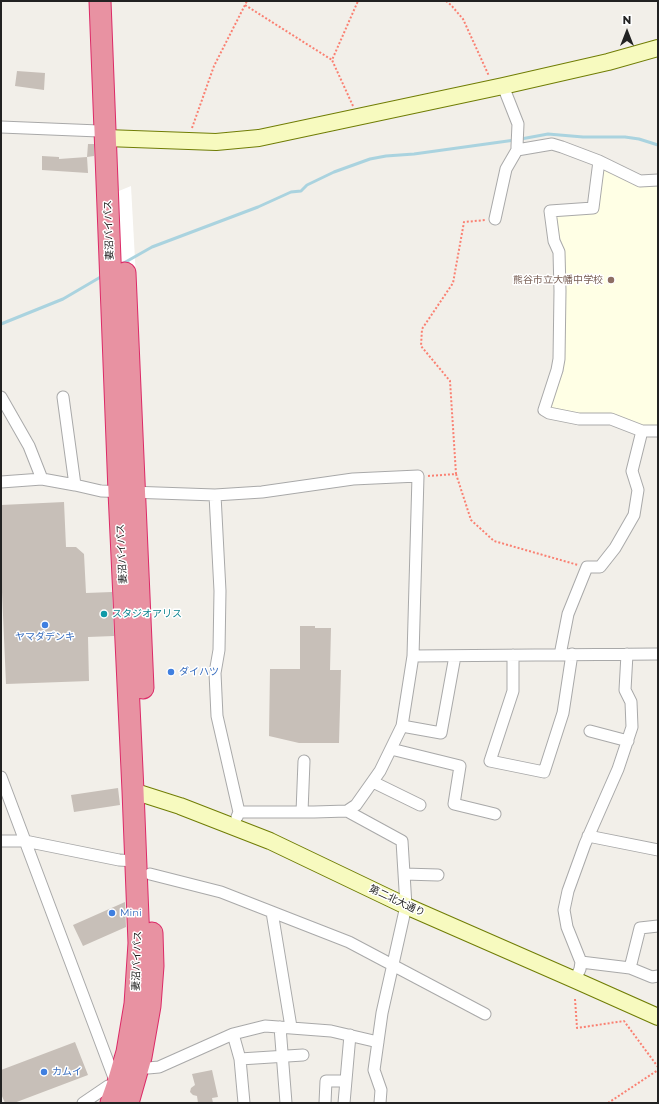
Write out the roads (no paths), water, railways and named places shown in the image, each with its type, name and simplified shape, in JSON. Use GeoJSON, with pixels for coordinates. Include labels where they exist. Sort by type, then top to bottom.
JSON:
{"type":"FeatureCollection","features":[{"type":"Feature","properties":{"kind":"highway","name":"妻沼バイパス"},"geometry":{"type":"LineString","coordinates":[[100,1],[113,138]]}},
{"type":"Feature","properties":{"kind":"highway","name":"妻沼バイパス"},"geometry":{"type":"LineString","coordinates":[[113,1],[113,138],[118,285],[143,867],[153,966],[150,1006],[139,1066],[120,1099]]}},
{"type":"Feature","properties":{"kind":"highway","name":"妻沼バイパス"},"geometry":{"type":"LineString","coordinates":[[120,1099],[135,1004],[143,867]]}},
{"type":"Feature","properties":{"kind":"street"},"geometry":{"type":"LineString","coordinates":[[1,127],[99,131],[113,138],[216,142],[259,138],[498,87],[595,65],[658,48]]}},
{"type":"Feature","properties":{"kind":"street"},"geometry":{"type":"LineString","coordinates":[[495,219],[506,169],[517,148],[518,133],[518,124],[498,87]]}},
{"type":"Feature","properties":{"kind":"street"},"geometry":{"type":"LineString","coordinates":[[517,148],[552,144],[599,161],[640,181],[658,180]]}},
{"type":"Feature","properties":{"kind":"street"},"geometry":{"type":"LineString","coordinates":[[599,161],[594,208],[550,211],[554,241],[558,252],[560,291],[559,359],[544,410],[549,413],[579,419],[611,419],[642,431],[658,431]]}},
{"type":"Feature","properties":{"kind":"street"},"geometry":{"type":"LineString","coordinates":[[1,397],[29,446],[42,479]]}},
{"type":"Feature","properties":{"kind":"street"},"geometry":{"type":"LineString","coordinates":[[63,397],[76,485]]}},
{"type":"Feature","properties":{"kind":"street"},"geometry":{"type":"LineString","coordinates":[[560,654],[568,614],[587,567],[600,567],[616,548],[634,515],[638,490],[632,470],[642,431]]}},
{"type":"Feature","properties":{"kind":"street"},"geometry":{"type":"LineString","coordinates":[[1,482],[42,479],[101,491],[215,495],[262,492],[353,479],[418,476],[413,656],[402,726],[380,771],[356,806],[347,811],[239,812]]}},
{"type":"Feature","properties":{"kind":"street"},"geometry":{"type":"LineString","coordinates":[[215,495],[220,591],[219,650],[215,672],[217,716],[239,812],[233,827]]}},
{"type":"Feature","properties":{"kind":"street"},"geometry":{"type":"LineString","coordinates":[[513,655],[513,691],[490,761],[544,772],[563,713],[572,654]]}},
{"type":"Feature","properties":{"kind":"street"},"geometry":{"type":"LineString","coordinates":[[575,980],[580,969],[581,962],[567,927],[564,910],[568,891],[588,836],[618,769],[632,727],[631,702],[626,690],[627,654]]}},
{"type":"Feature","properties":{"kind":"street"},"geometry":{"type":"LineString","coordinates":[[413,656],[658,654]]}},
{"type":"Feature","properties":{"kind":"street"},"geometry":{"type":"LineString","coordinates":[[402,726],[441,733],[455,656]]}},
{"type":"Feature","properties":{"kind":"street"},"geometry":{"type":"LineString","coordinates":[[590,731],[628,741]]}},
{"type":"Feature","properties":{"kind":"street"},"geometry":{"type":"LineString","coordinates":[[391,749],[460,766],[454,804],[495,814]]}},
{"type":"Feature","properties":{"kind":"street"},"geometry":{"type":"LineString","coordinates":[[302,812],[304,761]]}},
{"type":"Feature","properties":{"kind":"street"},"geometry":{"type":"LineString","coordinates":[[1,777],[120,1099]]}},
{"type":"Feature","properties":{"kind":"street"},"geometry":{"type":"LineString","coordinates":[[372,782],[420,806]]}},
{"type":"Feature","properties":{"kind":"street","name":"第二北大通り"},"geometry":{"type":"LineString","coordinates":[[140,793],[270,841],[406,906],[658,1018]]}},
{"type":"Feature","properties":{"kind":"street"},"geometry":{"type":"LineString","coordinates":[[347,811],[402,841],[406,906],[382,1013],[374,1070],[381,1090],[380,1103]]}},
{"type":"Feature","properties":{"kind":"street"},"geometry":{"type":"LineString","coordinates":[[588,836],[658,850]]}},
{"type":"Feature","properties":{"kind":"street"},"geometry":{"type":"LineString","coordinates":[[1,841],[25,841],[119,860],[221,892],[349,942],[485,1014]]}},
{"type":"Feature","properties":{"kind":"street"},"geometry":{"type":"LineString","coordinates":[[404,874],[438,875]]}},
{"type":"Feature","properties":{"kind":"street"},"geometry":{"type":"LineString","coordinates":[[272,912],[285,1027],[282,1056],[286,1103]]}},
{"type":"Feature","properties":{"kind":"street"},"geometry":{"type":"LineString","coordinates":[[630,968],[640,928],[658,926]]}},
{"type":"Feature","properties":{"kind":"street"},"geometry":{"type":"LineString","coordinates":[[581,962],[630,968],[652,977],[658,976]]}},
{"type":"Feature","properties":{"kind":"street"},"geometry":{"type":"LineString","coordinates":[[139,1066],[148,1068],[159,1067],[233,1034],[265,1026],[331,1031],[378,1042]]}},
{"type":"Feature","properties":{"kind":"street"},"geometry":{"type":"LineString","coordinates":[[233,1034],[240,1059],[244,1103]]}},
{"type":"Feature","properties":{"kind":"street"},"geometry":{"type":"LineString","coordinates":[[344,1103],[350,1035]]}},
{"type":"Feature","properties":{"kind":"street"},"geometry":{"type":"LineString","coordinates":[[240,1059],[303,1055]]}},
{"type":"Feature","properties":{"kind":"street"},"geometry":{"type":"LineString","coordinates":[[325,1103],[326,1081],[346,1081]]}},
{"type":"Feature","properties":{"kind":"street"},"geometry":{"type":"LineString","coordinates":[[84,1103],[108,1086],[120,1099]]}},
{"type":"Feature","properties":{"kind":"waterway"},"geometry":{"type":"LineString","coordinates":[[521,139],[548,134],[583,137],[625,137],[639,139],[658,145]]}},
{"type":"Feature","properties":{"kind":"waterway"},"geometry":{"type":"LineString","coordinates":[[122,264],[152,247],[258,207],[291,192],[301,191],[307,185],[334,172],[370,159],[515,140]]}},
{"type":"Feature","properties":{"kind":"waterway"},"geometry":{"type":"LineString","coordinates":[[1,324],[63,299],[104,275]]}},
{"type":"Feature","properties":{"kind":"place","name":"熊谷市立大幡中学校"},"geometry":{"type":"Point","coordinates":[611,280]}},
{"type":"Feature","properties":{"kind":"place","name":"スタジオアリス"},"geometry":{"type":"Point","coordinates":[104,614]}},
{"type":"Feature","properties":{"kind":"place","name":"ヤマダデンキ"},"geometry":{"type":"Point","coordinates":[45,625]}},
{"type":"Feature","properties":{"kind":"place","name":"ダイハツ"},"geometry":{"type":"Point","coordinates":[171,672]}},
{"type":"Feature","properties":{"kind":"place","name":"Mini"},"geometry":{"type":"Point","coordinates":[112,913]}},
{"type":"Feature","properties":{"kind":"place","name":"カムイ"},"geometry":{"type":"Point","coordinates":[44,1072]}}]}
